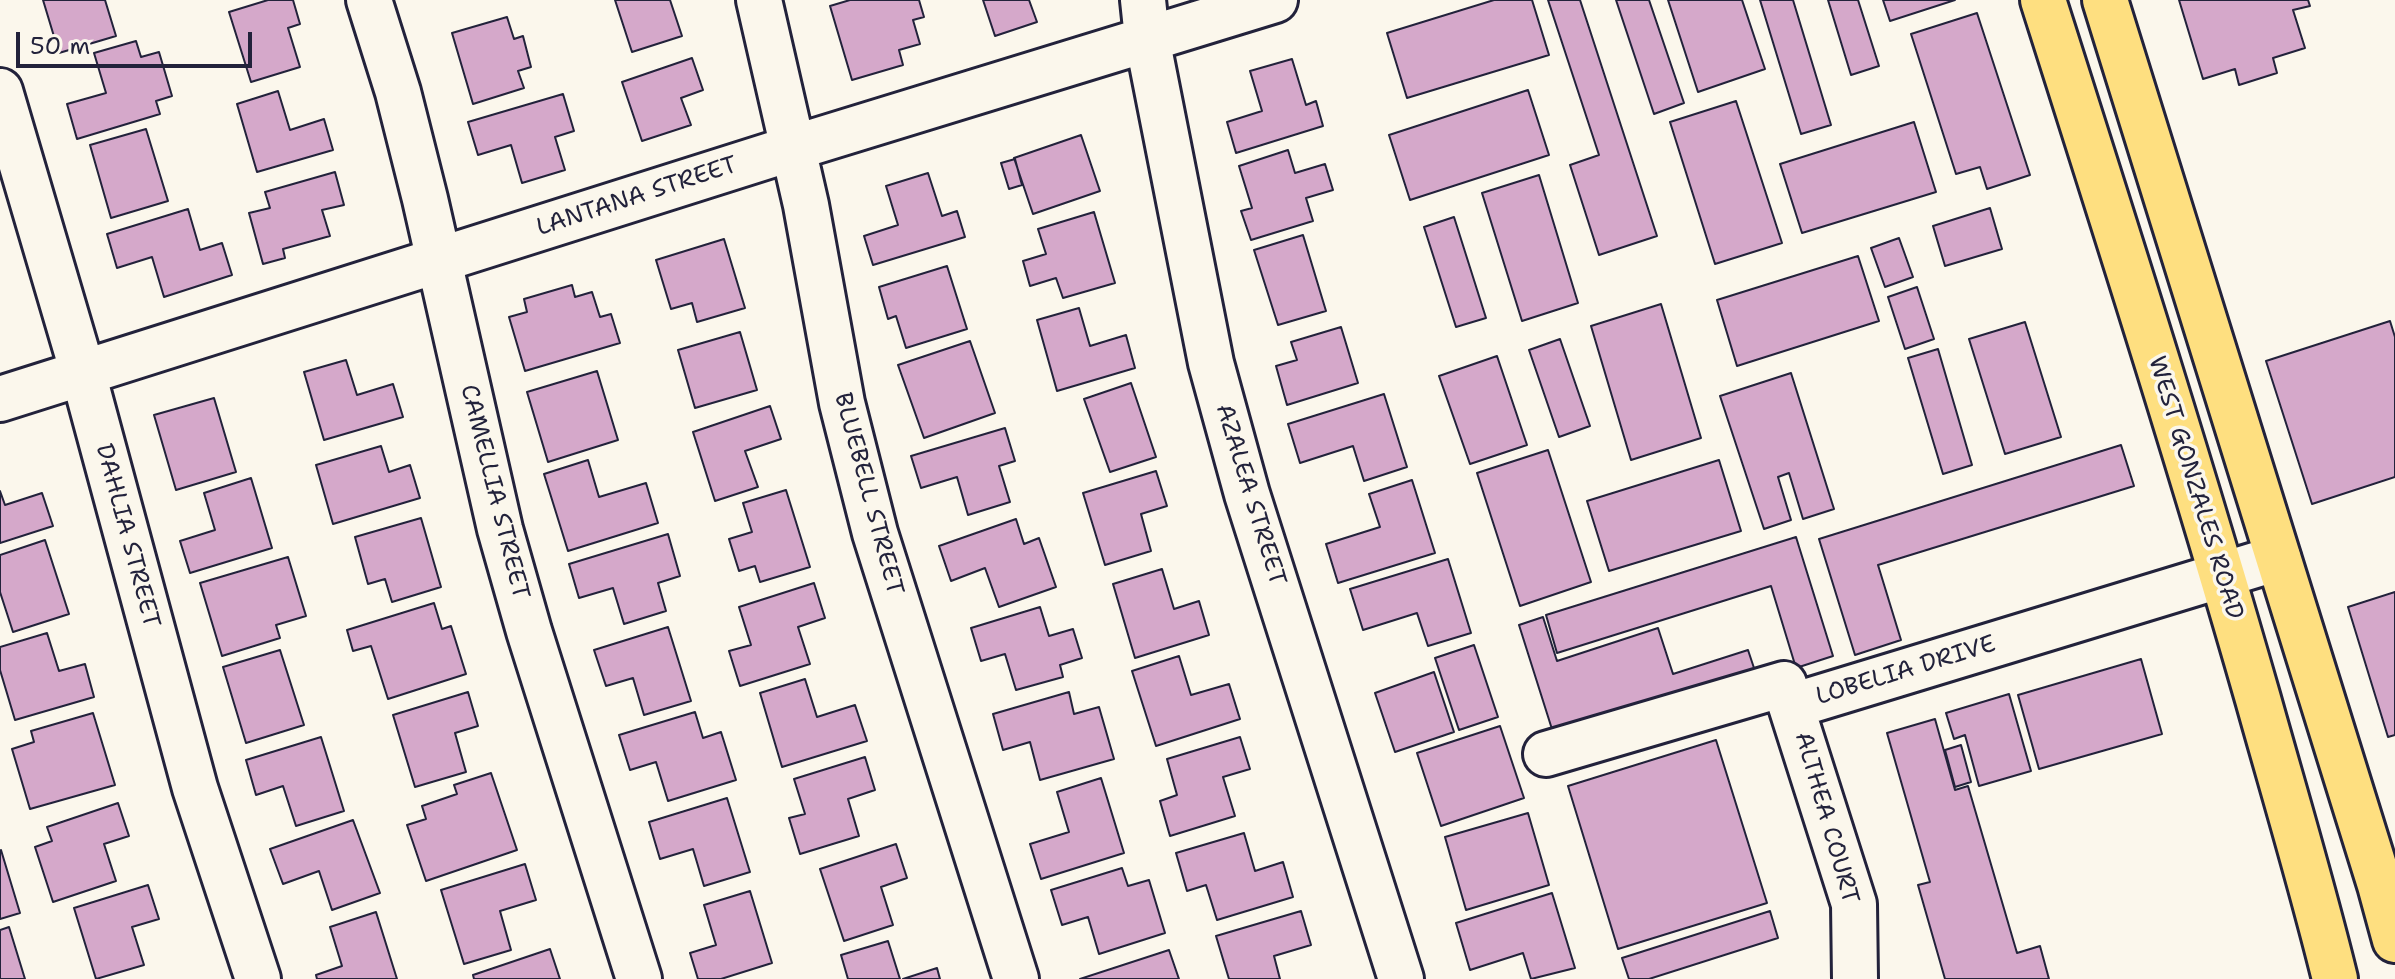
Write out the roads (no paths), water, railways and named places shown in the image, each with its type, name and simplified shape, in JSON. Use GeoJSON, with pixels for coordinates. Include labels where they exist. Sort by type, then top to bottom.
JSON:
{"type":"FeatureCollection","features":[{"type":"Feature","properties":{"kind":"main road","name":"WEST GONZALES ROAD"},"geometry":{"type":"LineString","coordinates":[[2043,0],[2158,360],[2317,905],[2335,979]]}},
{"type":"Feature","properties":{"kind":"main road"},"geometry":{"type":"LineString","coordinates":[[2105,0],[2395,940]]}},
{"type":"Feature","properties":{"kind":"street","name":"CAMELLIA STREET"},"geometry":{"type":"LineString","coordinates":[[369,0],[398,92],[500,529],[639,979]]}},
{"type":"Feature","properties":{"kind":"street","name":"BLUEBELL STREET"},"geometry":{"type":"LineString","coordinates":[[759,0],[806,205],[842,403],[875,533],[1016,979]]}},
{"type":"Feature","properties":{"kind":"street","name":"LANTANA STREET"},"geometry":{"type":"LineString","coordinates":[[0,399],[793,148],[1145,19],[1275,0]]}},
{"type":"Feature","properties":{"kind":"street","name":"AZALEA STREET"},"geometry":{"type":"LineString","coordinates":[[1145,19],[1211,363],[1247,494],[1401,979]]}},
{"type":"Feature","properties":{"kind":"street","name":"DAHLIA STREET"},"geometry":{"type":"LineString","coordinates":[[0,91],[83,373],[195,788],[258,979]]}},
{"type":"Feature","properties":{"kind":"street","name":"LOBELIA DRIVE"},"geometry":{"type":"LineString","coordinates":[[1546,754],[1784,684],[1792,706],[2278,558]]}},
{"type":"Feature","properties":{"kind":"street","name":"ALTHEA COURT"},"geometry":{"type":"LineString","coordinates":[[1792,706],[1854,904],[1855,979]]}}]}
